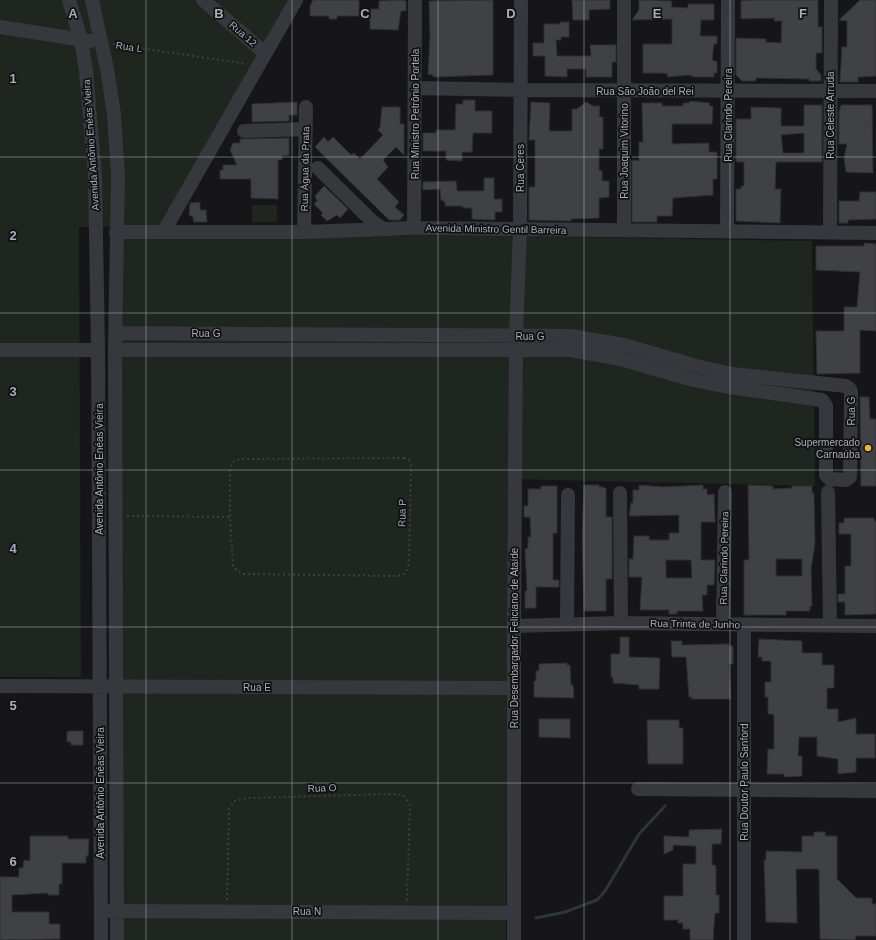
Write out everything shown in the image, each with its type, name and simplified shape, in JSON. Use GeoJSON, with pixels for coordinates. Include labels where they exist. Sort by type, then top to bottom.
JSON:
{"type":"FeatureCollection","features":[{"type":"Feature","properties":{"kind":"street","name":"Avenida Antônio Enéas Vieira"},"geometry":{"type":"LineString","coordinates":[[69,0],[81,40],[91,116],[95,176],[98,350],[101,940]]}},
{"type":"Feature","properties":{"kind":"street","name":"Avenida Antônio Enéas Vieira"},"geometry":{"type":"LineString","coordinates":[[92,0],[110,84],[116,146],[115,350],[117,940]]}},
{"type":"Feature","properties":{"kind":"street","name":"Rua 12"},"geometry":{"type":"LineString","coordinates":[[203,0],[265,53]]}},
{"type":"Feature","properties":{"kind":"street"},"geometry":{"type":"LineString","coordinates":[[164,231],[296,0]]}},
{"type":"Feature","properties":{"kind":"street","name":"Rua Ministro Petrônio Portela"},"geometry":{"type":"LineString","coordinates":[[414,228],[415,0]]}},
{"type":"Feature","properties":{"kind":"street","name":"Rua Ceres"},"geometry":{"type":"LineString","coordinates":[[516,342],[520,229],[521,0]]}},
{"type":"Feature","properties":{"kind":"street","name":"Rua Joaquim Vitorino"},"geometry":{"type":"LineString","coordinates":[[624,0],[624,230]]}},
{"type":"Feature","properties":{"kind":"street","name":"Rua Clarindo Pereira"},"geometry":{"type":"LineString","coordinates":[[727,231],[728,0]]}},
{"type":"Feature","properties":{"kind":"street","name":"Rua Celeste Arruda"},"geometry":{"type":"LineString","coordinates":[[830,231],[831,0]]}},
{"type":"Feature","properties":{"kind":"street","name":"Rua L"},"geometry":{"type":"LineString","coordinates":[[0,27],[102,43]]}},
{"type":"Feature","properties":{"kind":"street","name":"Rua São João del Rei"},"geometry":{"type":"LineString","coordinates":[[415,88],[521,90],[876,91]]}},
{"type":"Feature","properties":{"kind":"street","name":"Rua Água da Prata"},"geometry":{"type":"LineString","coordinates":[[304,232],[306,107]]}},
{"type":"Feature","properties":{"kind":"street"},"geometry":{"type":"LineString","coordinates":[[244,131],[306,128]]}},
{"type":"Feature","properties":{"kind":"street"},"geometry":{"type":"LineString","coordinates":[[318,168],[372,222],[382,228]]}},
{"type":"Feature","properties":{"kind":"street","name":"Avenida Ministro Gentil Barreira"},"geometry":{"type":"LineString","coordinates":[[116,232],[304,232],[414,228],[830,231],[876,233]]}},
{"type":"Feature","properties":{"kind":"street","name":"Rua G"},"geometry":{"type":"LineString","coordinates":[[115,350],[516,342],[571,336],[624,345],[696,366],[732,374],[846,386],[850,389],[851,393],[851,474],[849,479],[846,480],[830,479],[826,476],[825,402],[812,398],[729,387],[693,380],[620,359],[516,342],[116,333]]}},
{"type":"Feature","properties":{"kind":"street","name":"Rua Desembargador Feliciano de Ataíde"},"geometry":{"type":"LineString","coordinates":[[514,940],[516,342]]}},
{"type":"Feature","properties":{"kind":"street"},"geometry":{"type":"LineString","coordinates":[[0,350],[98,350]]}},
{"type":"Feature","properties":{"kind":"street"},"geometry":{"type":"LineString","coordinates":[[812,398],[813,383]]}},
{"type":"Feature","properties":{"kind":"street"},"geometry":{"type":"LineString","coordinates":[[620,492],[621,623]]}},
{"type":"Feature","properties":{"kind":"street","name":"Rua Clarindo Pereira"},"geometry":{"type":"LineString","coordinates":[[723,624],[725,492]]}},
{"type":"Feature","properties":{"kind":"street"},"geometry":{"type":"LineString","coordinates":[[828,492],[830,624]]}},
{"type":"Feature","properties":{"kind":"street"},"geometry":{"type":"LineString","coordinates":[[567,624],[568,495]]}},
{"type":"Feature","properties":{"kind":"street","name":"Rua Trinta de Junho"},"geometry":{"type":"LineString","coordinates":[[514,626],[621,623],[744,625],[830,624],[876,626]]}},
{"type":"Feature","properties":{"kind":"street","name":"Rua Doutor Paulo Sanford"},"geometry":{"type":"LineString","coordinates":[[744,625],[744,940]]}},
{"type":"Feature","properties":{"kind":"street","name":"Rua E"},"geometry":{"type":"LineString","coordinates":[[0,686],[514,688]]}},
{"type":"Feature","properties":{"kind":"street"},"geometry":{"type":"LineString","coordinates":[[638,789],[876,791]]}},
{"type":"Feature","properties":{"kind":"street","name":"Rua N"},"geometry":{"type":"LineString","coordinates":[[101,910],[407,911],[514,913]]}},
{"type":"Feature","properties":{"kind":"path","name":"Rua L"},"geometry":{"type":"LineString","coordinates":[[102,43],[258,66]]}},
{"type":"Feature","properties":{"kind":"path","name":"Rua P"},"geometry":{"type":"LineString","coordinates":[[404,458],[408,460],[411,465],[409,562],[407,571],[402,576],[242,574],[237,571],[232,564],[230,517],[230,468],[231,464],[239,459],[404,458]]}},
{"type":"Feature","properties":{"kind":"path"},"geometry":{"type":"LineString","coordinates":[[116,516],[230,517]]}},
{"type":"Feature","properties":{"kind":"path","name":"Rua O"},"geometry":{"type":"LineString","coordinates":[[227,911],[230,809],[235,801],[246,798],[396,794],[404,796],[410,805],[407,911]]}},
{"type":"Feature","properties":{"kind":"shaded area"},"geometry":{"type":"Polygon","coordinates":[[[0,0],[290,0],[161,226],[79,227],[81,677],[0,677],[0,0]]]}},
{"type":"Feature","properties":{"kind":"shaded area"},"geometry":{"type":"Polygon","coordinates":[[[252,205],[277,205],[277,222],[252,222],[252,205]]]}},
{"type":"Feature","properties":{"kind":"shaded area"},"geometry":{"type":"Polygon","coordinates":[[[119,236],[509,236],[812,241],[815,486],[508,479],[506,940],[122,940],[119,236]]]}},
{"type":"Feature","properties":{"kind":"building"},"geometry":{"type":"Polygon","coordinates":[[[313,0],[359,0],[359,16],[337,16],[337,19],[329,19],[329,16],[310,16],[310,6],[313,0]]]}},
{"type":"Feature","properties":{"kind":"building"},"geometry":{"type":"Polygon","coordinates":[[[493,0],[493,75],[433,77],[433,75],[428,74],[430,37],[429,1],[493,0]]]}},
{"type":"Feature","properties":{"kind":"building"},"geometry":{"type":"Polygon","coordinates":[[[572,0],[610,0],[610,9],[589,10],[589,20],[573,20],[572,0]]]}},
{"type":"Feature","properties":{"kind":"building"},"geometry":{"type":"Polygon","coordinates":[[[639,0],[672,1],[671,7],[688,8],[688,4],[714,4],[714,20],[701,20],[700,36],[717,36],[717,44],[714,44],[712,60],[717,62],[717,73],[714,73],[714,77],[695,77],[688,75],[668,77],[667,74],[662,73],[643,73],[643,44],[672,44],[672,19],[632,20],[639,10],[639,0]]]}},
{"type":"Feature","properties":{"kind":"building"},"geometry":{"type":"Polygon","coordinates":[[[818,0],[818,27],[822,27],[822,53],[816,53],[816,69],[821,75],[821,81],[809,81],[809,79],[756,78],[755,81],[742,81],[736,75],[736,38],[766,39],[766,42],[781,43],[782,21],[774,21],[775,18],[741,19],[741,1],[818,0]]]}},
{"type":"Feature","properties":{"kind":"building"},"geometry":{"type":"Polygon","coordinates":[[[860,0],[876,0],[876,76],[858,77],[858,82],[840,82],[842,47],[847,47],[847,21],[839,20],[860,0]]]}},
{"type":"Feature","properties":{"kind":"building"},"geometry":{"type":"Polygon","coordinates":[[[379,1],[406,1],[406,11],[401,11],[398,30],[370,29],[370,9],[379,9],[379,1]]]}},
{"type":"Feature","properties":{"kind":"building"},"geometry":{"type":"Polygon","coordinates":[[[560,22],[569,22],[569,37],[561,37],[561,40],[556,40],[557,56],[591,56],[590,45],[616,45],[616,62],[612,62],[612,77],[586,77],[586,69],[567,69],[567,77],[545,76],[545,56],[533,56],[533,43],[544,43],[544,24],[560,24],[560,22]]]}},
{"type":"Feature","properties":{"kind":"building"},"geometry":{"type":"Polygon","coordinates":[[[463,100],[475,100],[475,111],[492,111],[492,133],[473,133],[472,152],[462,152],[462,161],[446,160],[446,151],[423,151],[423,133],[436,133],[436,130],[455,130],[456,104],[463,104],[463,100]]]}},
{"type":"Feature","properties":{"kind":"building"},"geometry":{"type":"Polygon","coordinates":[[[690,101],[710,103],[709,106],[713,106],[712,124],[672,124],[672,144],[709,143],[709,152],[717,152],[717,179],[713,179],[713,195],[673,198],[672,216],[657,216],[657,222],[632,222],[632,160],[639,161],[639,142],[643,142],[642,103],[662,103],[662,106],[683,106],[683,103],[689,103],[690,101]]]}},
{"type":"Feature","properties":{"kind":"building"},"geometry":{"type":"Polygon","coordinates":[[[297,102],[297,115],[289,115],[289,121],[252,122],[252,104],[297,102]]]}},
{"type":"Feature","properties":{"kind":"building"},"geometry":{"type":"Polygon","coordinates":[[[531,102],[550,103],[549,131],[572,131],[572,109],[577,109],[586,102],[593,106],[600,106],[599,117],[603,117],[603,149],[599,149],[599,170],[602,171],[602,181],[609,181],[609,197],[599,198],[599,218],[571,219],[571,221],[529,220],[529,187],[535,187],[535,140],[529,140],[531,102]]]}},
{"type":"Feature","properties":{"kind":"building"},"geometry":{"type":"Polygon","coordinates":[[[804,105],[822,105],[822,162],[776,162],[775,189],[781,189],[780,223],[736,221],[736,189],[741,189],[741,186],[744,186],[744,162],[736,162],[736,119],[751,119],[751,107],[781,108],[781,126],[804,126],[804,105]],[[804,133],[781,135],[783,153],[804,153],[804,133]]]}},
{"type":"Feature","properties":{"kind":"building"},"geometry":{"type":"Polygon","coordinates":[[[841,105],[872,105],[873,173],[846,172],[844,158],[847,144],[839,144],[839,112],[841,105]]]}},
{"type":"Feature","properties":{"kind":"building"},"geometry":{"type":"Polygon","coordinates":[[[382,107],[400,107],[400,124],[404,124],[404,155],[396,147],[383,160],[388,167],[377,179],[399,202],[395,207],[404,215],[400,220],[389,220],[315,147],[324,137],[328,142],[333,137],[351,155],[354,153],[360,159],[383,135],[378,130],[380,128],[382,107]]]}},
{"type":"Feature","properties":{"kind":"building"},"geometry":{"type":"Polygon","coordinates":[[[289,138],[289,155],[282,156],[282,160],[278,160],[278,199],[251,198],[251,179],[220,179],[220,170],[223,170],[223,165],[237,165],[230,150],[233,143],[240,143],[240,139],[289,138]]]}},
{"type":"Feature","properties":{"kind":"building"},"geometry":{"type":"Polygon","coordinates":[[[484,178],[494,178],[494,199],[502,199],[502,212],[495,212],[495,220],[472,219],[472,208],[463,208],[463,206],[445,206],[445,202],[441,200],[440,189],[423,190],[423,182],[456,181],[457,191],[484,191],[484,178]]]}},
{"type":"Feature","properties":{"kind":"building"},"geometry":{"type":"Polygon","coordinates":[[[324,186],[348,209],[340,218],[337,215],[327,221],[321,215],[323,213],[314,204],[317,201],[315,196],[324,186]]]}},
{"type":"Feature","properties":{"kind":"building"},"geometry":{"type":"Polygon","coordinates":[[[860,192],[876,192],[876,219],[848,220],[848,223],[839,223],[839,201],[859,201],[860,192]]]}},
{"type":"Feature","properties":{"kind":"building"},"geometry":{"type":"Polygon","coordinates":[[[200,202],[200,210],[206,210],[207,222],[194,222],[193,217],[189,215],[190,203],[200,202]]]}},
{"type":"Feature","properties":{"kind":"building"},"geometry":{"type":"Polygon","coordinates":[[[864,243],[876,244],[876,331],[860,330],[860,373],[817,374],[816,331],[844,331],[844,307],[857,307],[860,272],[816,270],[816,246],[864,246],[864,243]]]}},
{"type":"Feature","properties":{"kind":"building","name":"Supermercado Carnaúba"},"geometry":{"type":"Polygon","coordinates":[[[860,397],[869,397],[870,419],[876,419],[876,486],[861,486],[860,397]]]}},
{"type":"Feature","properties":{"kind":"building"},"geometry":{"type":"Polygon","coordinates":[[[584,485],[599,485],[599,487],[604,487],[606,489],[606,517],[612,517],[612,579],[606,579],[606,611],[584,611],[582,536],[584,485]]]}},
{"type":"Feature","properties":{"kind":"building"},"geometry":{"type":"Polygon","coordinates":[[[639,485],[663,487],[703,485],[703,489],[707,489],[707,495],[714,494],[715,522],[701,522],[701,560],[715,560],[714,585],[707,585],[707,595],[702,595],[703,611],[677,611],[677,614],[669,614],[669,610],[640,610],[642,577],[629,577],[629,559],[633,559],[634,536],[649,536],[649,540],[669,540],[669,533],[679,533],[679,515],[629,516],[631,503],[633,503],[633,490],[639,490],[639,485]],[[666,560],[666,578],[692,578],[691,560],[666,560]]]}},
{"type":"Feature","properties":{"kind":"building"},"geometry":{"type":"Polygon","coordinates":[[[748,485],[773,486],[773,489],[792,488],[792,486],[812,486],[812,493],[814,493],[815,544],[811,568],[812,606],[810,606],[810,611],[786,611],[786,615],[744,615],[744,560],[749,560],[748,485]],[[776,559],[776,576],[802,576],[802,559],[776,559]]]}},
{"type":"Feature","properties":{"kind":"building"},"geometry":{"type":"Polygon","coordinates":[[[541,486],[557,486],[557,533],[553,533],[553,580],[559,580],[559,587],[536,587],[536,608],[525,608],[525,591],[527,591],[525,549],[528,548],[528,537],[531,537],[530,517],[524,517],[524,506],[528,506],[528,489],[541,489],[541,486]]]}},
{"type":"Feature","properties":{"kind":"building"},"geometry":{"type":"Polygon","coordinates":[[[844,518],[874,518],[874,521],[876,521],[876,614],[845,615],[845,602],[838,602],[838,594],[845,594],[845,566],[851,566],[851,534],[839,534],[839,523],[844,523],[844,518]]]}},
{"type":"Feature","properties":{"kind":"building"},"geometry":{"type":"Polygon","coordinates":[[[620,637],[629,637],[629,657],[660,658],[659,689],[639,689],[639,685],[613,683],[613,677],[611,677],[611,654],[620,654],[620,637]]]}},
{"type":"Feature","properties":{"kind":"building"},"geometry":{"type":"Polygon","coordinates":[[[759,639],[802,641],[802,653],[822,653],[822,665],[834,665],[834,688],[827,688],[827,709],[838,709],[838,722],[856,718],[856,734],[875,734],[875,758],[856,758],[856,772],[838,774],[838,759],[817,756],[817,737],[799,737],[798,756],[802,756],[802,776],[784,777],[784,774],[767,774],[768,749],[774,749],[774,716],[773,714],[768,714],[768,697],[765,697],[765,682],[771,682],[771,661],[762,661],[762,657],[758,657],[759,639]]]}},
{"type":"Feature","properties":{"kind":"building"},"geometry":{"type":"Polygon","coordinates":[[[671,641],[682,641],[682,645],[729,644],[729,646],[733,646],[733,664],[729,664],[731,699],[692,699],[692,697],[689,697],[686,657],[672,657],[671,641]]]}},
{"type":"Feature","properties":{"kind":"building"},"geometry":{"type":"Polygon","coordinates":[[[567,663],[567,665],[570,665],[571,685],[573,685],[574,698],[534,697],[534,681],[536,681],[536,671],[539,671],[539,664],[567,663]]]}},
{"type":"Feature","properties":{"kind":"building"},"geometry":{"type":"Polygon","coordinates":[[[539,719],[570,719],[570,738],[539,737],[539,719]]]}},
{"type":"Feature","properties":{"kind":"building"},"geometry":{"type":"Polygon","coordinates":[[[647,720],[679,720],[679,728],[683,728],[683,764],[648,764],[647,720]]]}},
{"type":"Feature","properties":{"kind":"building"},"geometry":{"type":"Polygon","coordinates":[[[83,731],[83,745],[71,745],[71,742],[67,742],[67,732],[83,731]]]}},
{"type":"Feature","properties":{"kind":"building"},"geometry":{"type":"Polygon","coordinates":[[[722,829],[721,844],[712,844],[712,865],[715,865],[716,869],[716,895],[719,895],[719,913],[715,913],[713,940],[690,940],[690,929],[683,929],[683,923],[678,923],[678,920],[664,920],[664,896],[683,896],[683,864],[696,864],[696,846],[673,845],[673,850],[664,854],[664,836],[689,837],[689,830],[722,829]]]}},
{"type":"Feature","properties":{"kind":"building"},"geometry":{"type":"Polygon","coordinates":[[[814,832],[825,832],[825,836],[837,836],[837,879],[856,898],[872,898],[872,904],[876,904],[876,936],[856,936],[855,940],[820,939],[819,869],[796,869],[797,923],[766,922],[764,860],[766,860],[766,851],[802,852],[802,836],[814,836],[814,832]]]}},
{"type":"Feature","properties":{"kind":"building"},"geometry":{"type":"Polygon","coordinates":[[[30,836],[68,836],[68,839],[89,839],[86,863],[62,863],[62,884],[59,884],[59,895],[48,895],[48,893],[12,895],[12,912],[49,912],[49,924],[60,924],[60,939],[0,940],[0,877],[19,877],[19,868],[23,868],[24,860],[30,861],[30,836]]]}},
{"type":"Feature","properties":{"kind":"waterway"},"geometry":{"type":"LineString","coordinates":[[536,918],[565,912],[597,900],[605,891],[639,834],[665,806]]}},
{"type":"Feature","properties":{"kind":"place","name":"Supermercado Carnaúba"},"geometry":{"type":"Point","coordinates":[868,448]}}]}
